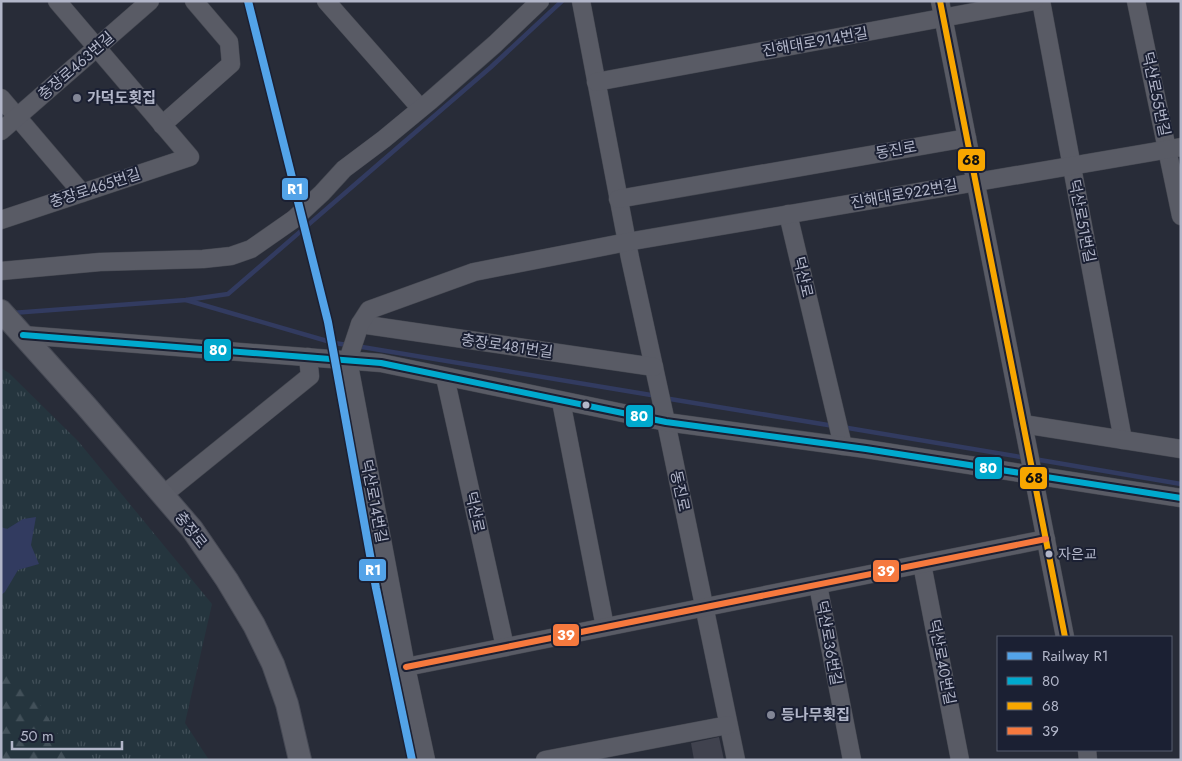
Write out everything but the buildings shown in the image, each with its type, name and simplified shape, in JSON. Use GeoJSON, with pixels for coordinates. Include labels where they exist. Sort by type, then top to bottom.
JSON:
{"type":"FeatureCollection","features":[{"type":"Feature","properties":{"kind":"main road","name":"충장로"},"geometry":{"type":"LineString","coordinates":[[1,311],[192,529],[228,580],[265,646],[281,683],[300,760]]}},
{"type":"Feature","properties":{"kind":"street"},"geometry":{"type":"LineString","coordinates":[[57,1],[162,125],[231,64],[230,42],[194,1]]}},
{"type":"Feature","properties":{"kind":"street","name":"충장로463번길"},"geometry":{"type":"LineString","coordinates":[[1,131],[150,1]]}},
{"type":"Feature","properties":{"kind":"street"},"geometry":{"type":"LineString","coordinates":[[326,1],[415,102]]}},
{"type":"Feature","properties":{"kind":"street"},"geometry":{"type":"LineString","coordinates":[[1,271],[100,262],[232,256],[251,249],[294,219],[344,169],[430,101],[495,44],[540,1]]}},
{"type":"Feature","properties":{"kind":"street","name":"진해대로914번길"},"geometry":{"type":"LineString","coordinates":[[596,82],[941,10],[1034,1]]}},
{"type":"Feature","properties":{"kind":"street","name":"덕산로51번길"},"geometry":{"type":"LineString","coordinates":[[1041,1],[1123,440]]}},
{"type":"Feature","properties":{"kind":"street","name":"덕산로55번길"},"geometry":{"type":"LineString","coordinates":[[1136,1],[1174,148],[1181,216]]}},
{"type":"Feature","properties":{"kind":"street","name":"동진로"},"geometry":{"type":"LineString","coordinates":[[586,5],[596,82],[628,250],[666,422],[736,760]]}},
{"type":"Feature","properties":{"kind":"street"},"geometry":{"type":"LineString","coordinates":[[941,10],[1065,636]]}},
{"type":"Feature","properties":{"kind":"street"},"geometry":{"type":"LineString","coordinates":[[1,98],[82,193]]}},
{"type":"Feature","properties":{"kind":"street","name":"충장로465번길"},"geometry":{"type":"LineString","coordinates":[[1,220],[190,157],[162,125]]}},
{"type":"Feature","properties":{"kind":"street","name":"동진로"},"geometry":{"type":"LineString","coordinates":[[618,198],[967,138]]}},
{"type":"Feature","properties":{"kind":"street","name":"진해대로922번길"},"geometry":{"type":"LineString","coordinates":[[628,250],[788,214],[1174,148]]}},
{"type":"Feature","properties":{"kind":"street","name":"덕산로"},"geometry":{"type":"LineString","coordinates":[[788,214],[843,446]]}},
{"type":"Feature","properties":{"kind":"street"},"geometry":{"type":"LineString","coordinates":[[348,360],[360,324],[369,310],[474,272],[628,250]]}},
{"type":"Feature","properties":{"kind":"street","name":"충장로481번길"},"geometry":{"type":"LineString","coordinates":[[360,324],[654,367]]}},
{"type":"Feature","properties":{"kind":"street"},"geometry":{"type":"LineString","coordinates":[[23,335],[381,363],[666,422],[1033,474],[1181,498]]}},
{"type":"Feature","properties":{"kind":"street"},"geometry":{"type":"LineString","coordinates":[[163,495],[310,376],[308,358]]}},
{"type":"Feature","properties":{"kind":"street","name":"덕산로14번길"},"geometry":{"type":"LineString","coordinates":[[348,360],[406,667],[426,760]]}},
{"type":"Feature","properties":{"kind":"street","name":"덕산로"},"geometry":{"type":"LineString","coordinates":[[445,376],[505,647]]}},
{"type":"Feature","properties":{"kind":"street"},"geometry":{"type":"LineString","coordinates":[[561,401],[605,627]]}},
{"type":"Feature","properties":{"kind":"street"},"geometry":{"type":"LineString","coordinates":[[1023,424],[1181,449]]}},
{"type":"Feature","properties":{"kind":"street"},"geometry":{"type":"LineString","coordinates":[[406,667],[1046,539]]}},
{"type":"Feature","properties":{"kind":"street","name":"덕산로40번길"},"geometry":{"type":"LineString","coordinates":[[922,564],[960,760]]}},
{"type":"Feature","properties":{"kind":"street","name":"덕산로36번길"},"geometry":{"type":"LineString","coordinates":[[818,584],[852,760]]}},
{"type":"Feature","properties":{"kind":"street"},"geometry":{"type":"LineString","coordinates":[[545,760],[728,725]]}},
{"type":"Feature","properties":{"kind":"green space"},"geometry":{"type":"Polygon","coordinates":[[[1,368],[9,373],[78,441],[212,604],[185,723],[209,760],[1,760],[1,368]]]}},
{"type":"Feature","properties":{"kind":"green space"},"geometry":{"type":"Polygon","coordinates":[[[1,654],[37,700],[74,760],[1,760],[1,654]]]}},
{"type":"Feature","properties":{"kind":"water"},"geometry":{"type":"Polygon","coordinates":[[[36,517],[31,545],[39,564],[18,570],[5,592],[1,595],[1,527],[7,529],[23,519],[36,517]]]}},
{"type":"Feature","properties":{"kind":"waterway"},"geometry":{"type":"LineString","coordinates":[[12,313],[186,300],[228,294],[491,67],[562,1]]}},
{"type":"Feature","properties":{"kind":"waterway"},"geometry":{"type":"LineString","coordinates":[[186,300],[334,343],[348,345]]}},
{"type":"Feature","properties":{"kind":"waterway"},"geometry":{"type":"LineString","coordinates":[[356,346],[657,396]]}},
{"type":"Feature","properties":{"kind":"waterway"},"geometry":{"type":"LineString","coordinates":[[664,398],[834,426]]}},
{"type":"Feature","properties":{"kind":"waterway"},"geometry":{"type":"LineString","coordinates":[[842,427],[1027,458]]}},
{"type":"Feature","properties":{"kind":"waterway"},"geometry":{"type":"LineString","coordinates":[[1034,459],[1181,484]]}},
{"type":"Feature","properties":{"kind":"rail line","name":"R1"},"geometry":{"type":"LineString","coordinates":[[248,1],[328,322],[376,588],[412,760]]}},
{"type":"Feature","properties":{"kind":"transit line","name":"68"},"geometry":{"type":"LineString","coordinates":[[940,1],[1065,636]]}},
{"type":"Feature","properties":{"kind":"transit line","name":"80"},"geometry":{"type":"LineString","coordinates":[[23,335],[381,363],[666,422],[866,449],[1181,498]]}},
{"type":"Feature","properties":{"kind":"transit line","name":"39"},"geometry":{"type":"LineString","coordinates":[[406,667],[1046,539]]}},
{"type":"Feature","properties":{"kind":"place","name":"가덕도횟집"},"geometry":{"type":"Point","coordinates":[77,98]}},
{"type":"Feature","properties":{"kind":"place","name":"자은교"},"geometry":{"type":"Point","coordinates":[1049,554]}},
{"type":"Feature","properties":{"kind":"place","name":"등나무횟집"},"geometry":{"type":"Point","coordinates":[771,715]}}]}
